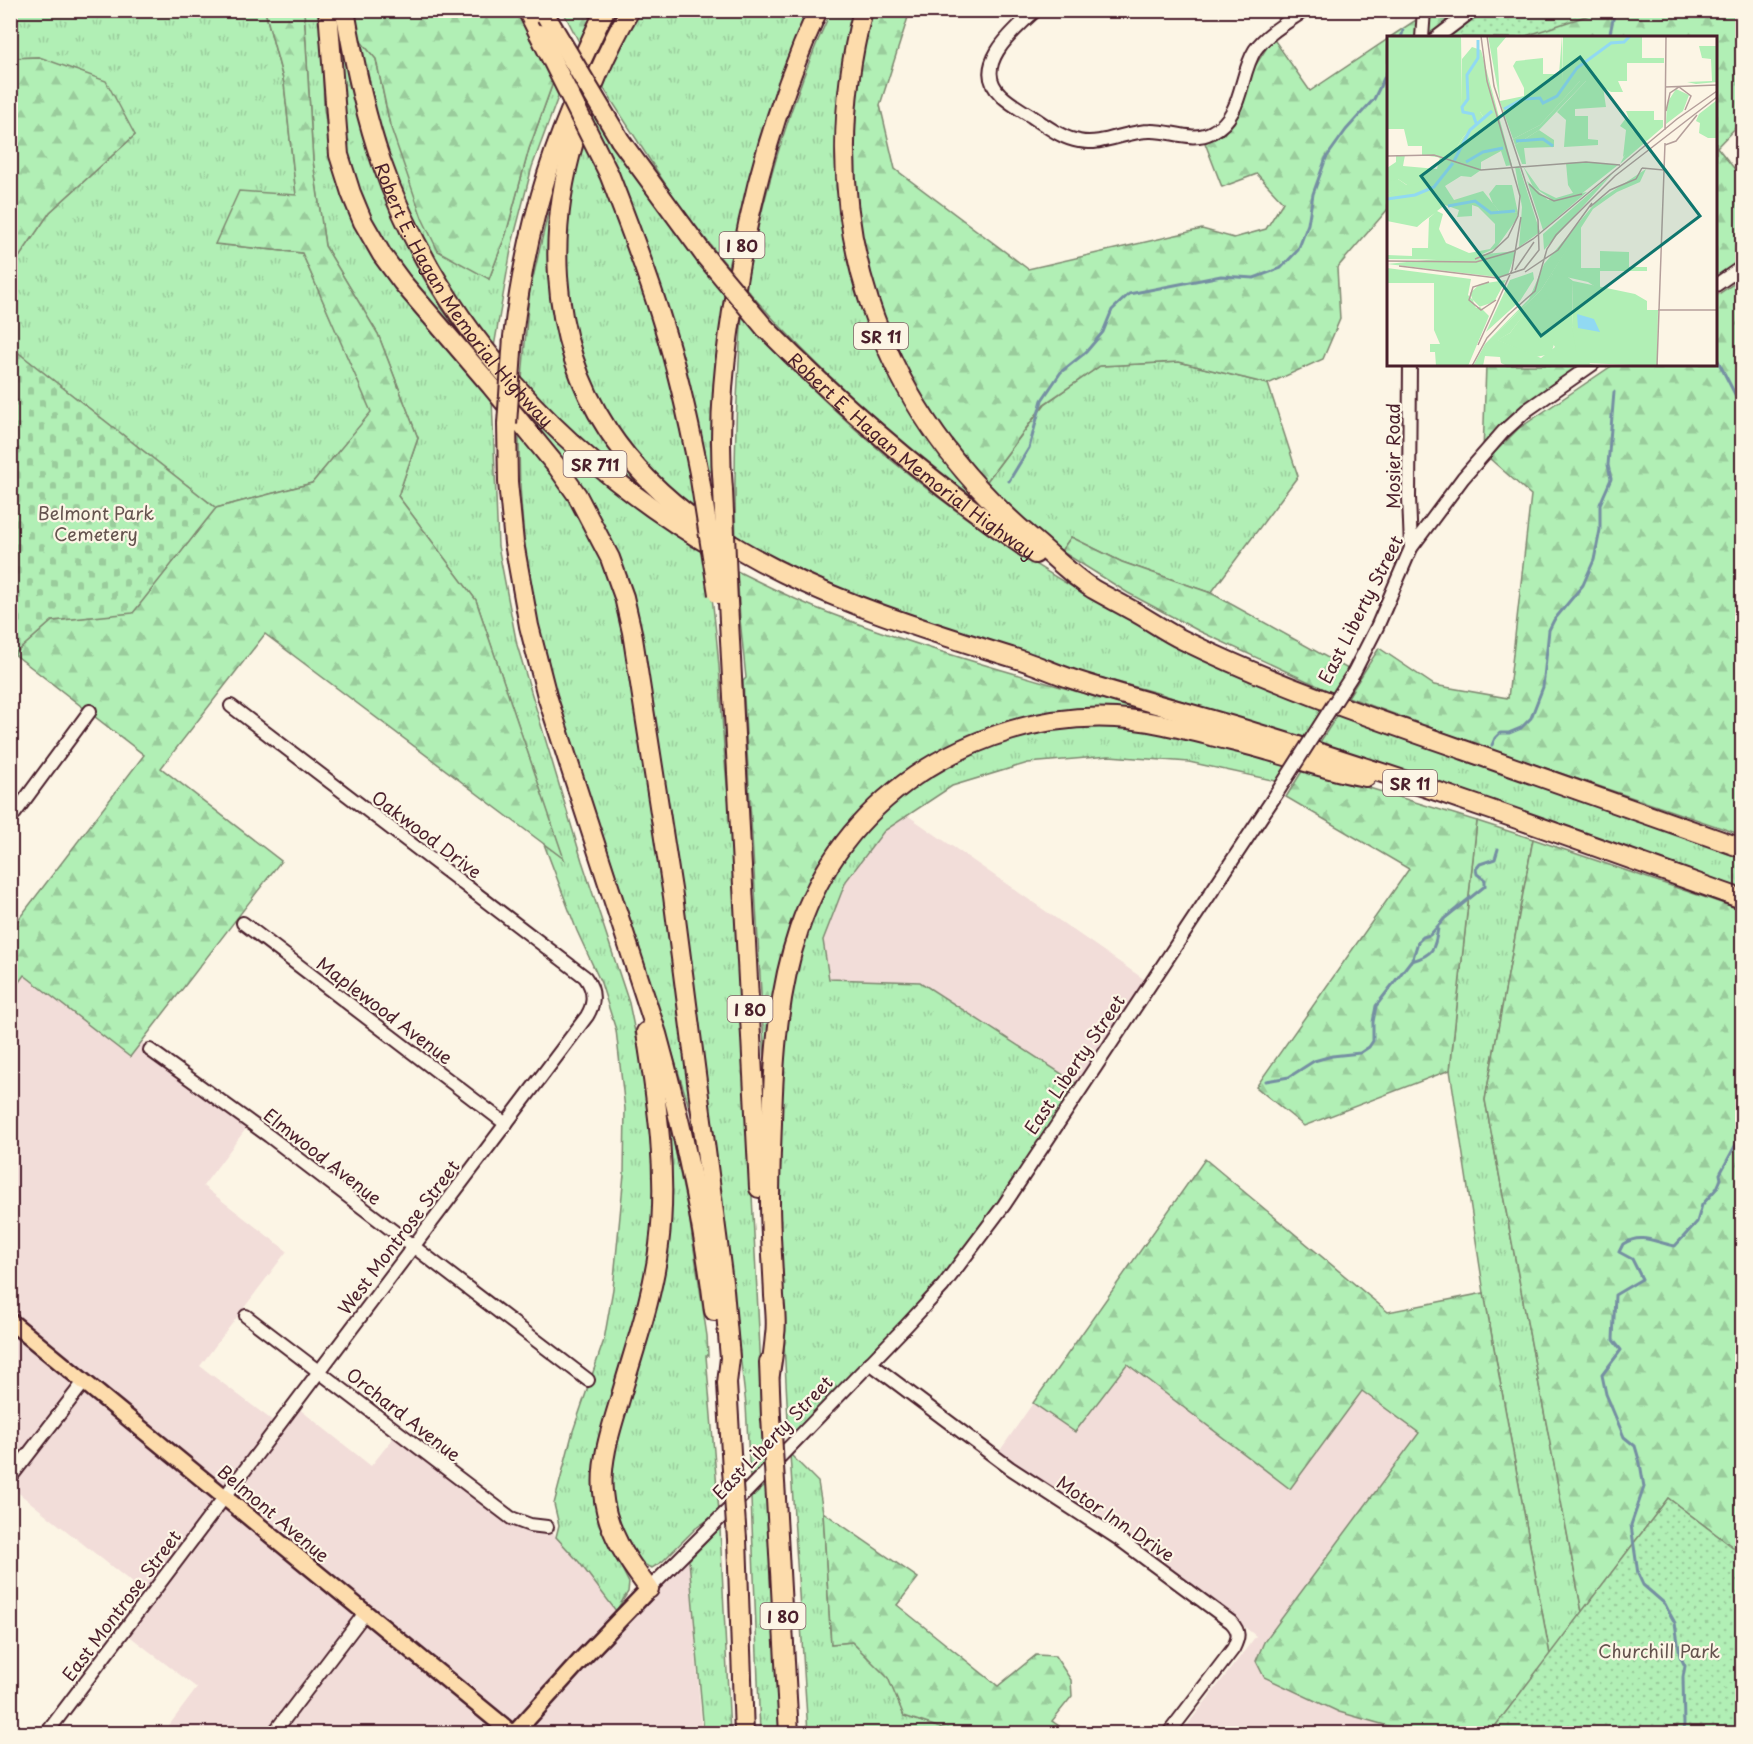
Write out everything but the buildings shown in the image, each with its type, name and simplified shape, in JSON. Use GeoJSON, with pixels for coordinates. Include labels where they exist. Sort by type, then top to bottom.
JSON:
{"type":"FeatureCollection","features":[{"type":"Feature","properties":{"kind":"highway"},"geometry":{"type":"LineString","coordinates":[[328,10],[339,155],[363,222],[382,255],[402,282],[491,386],[577,495],[610,558],[624,597],[641,692],[688,1006],[724,1290],[730,1358],[727,1383]]}},
{"type":"Feature","properties":{"kind":"highway","name":"Robert E. Hagan Memorial Highway"},"geometry":{"type":"LineString","coordinates":[[345,10],[352,55],[367,116],[396,199],[419,249],[447,298],[486,351],[527,399],[585,455],[615,481],[669,520],[737,561],[783,585],[884,624],[1026,670],[1073,679]]}},
{"type":"Feature","properties":{"kind":"highway"},"geometry":{"type":"LineString","coordinates":[[527,10],[609,174],[663,322],[683,398],[723,598]]}},
{"type":"Feature","properties":{"kind":"highway"},"geometry":{"type":"LineString","coordinates":[[509,333],[517,256],[545,152],[561,106],[605,10]]}},
{"type":"Feature","properties":{"kind":"highway","name":"I 80"},"geometry":{"type":"LineString","coordinates":[[621,10],[590,67],[570,111],[552,158],[528,244],[509,333],[508,482],[514,543],[527,616],[547,696],[657,1034],[684,1137],[699,1209],[720,1359],[727,1383],[737,1539],[744,1734]]}},
{"type":"Feature","properties":{"kind":"highway","name":"SR 11"},"geometry":{"type":"LineString","coordinates":[[630,10],[596,79],[576,134],[558,232],[557,262],[563,322],[582,381],[611,435],[642,475],[661,494],[736,548],[830,594],[873,612],[1073,679],[1324,753],[1743,899]]}},
{"type":"Feature","properties":{"kind":"highway","name":"I 80"},"geometry":{"type":"LineString","coordinates":[[789,1734],[736,755],[723,598],[723,490],[720,453],[724,381],[740,254],[756,182],[770,136],[818,10]]}},
{"type":"Feature","properties":{"kind":"highway","name":"SR 11"},"geometry":{"type":"LineString","coordinates":[[863,10],[855,41],[847,97],[844,144],[847,193],[859,268],[883,340],[913,401],[930,429],[960,467],[1008,518],[1091,587],[1180,639],[1284,685],[1361,714],[1743,848]]}},
{"type":"Feature","properties":{"kind":"highway","name":"Robert E. Hagan Memorial Highway"},"geometry":{"type":"LineString","coordinates":[[548,12],[580,75],[620,140],[705,256],[765,328],[841,402],[935,482],[1029,550],[1091,587]]}},
{"type":"Feature","properties":{"kind":"highway"},"geometry":{"type":"LineString","coordinates":[[770,1374],[776,1333],[770,1201],[773,1082],[778,1021],[785,977],[802,920],[821,879],[849,838],[882,802],[929,766],[973,743],[1046,722],[1085,718],[1133,719],[1162,724],[1266,750],[1343,774],[1420,786]]}},
{"type":"Feature","properties":{"kind":"highway"},"geometry":{"type":"LineString","coordinates":[[596,846],[596,877],[644,1022],[658,1106],[662,1182],[659,1246],[647,1302],[608,1439],[603,1466],[603,1492],[614,1534],[625,1556],[649,1589]]}},
{"type":"Feature","properties":{"kind":"highway"},"geometry":{"type":"LineString","coordinates":[[779,1540],[789,1586],[800,1734]]}},
{"type":"Feature","properties":{"kind":"main road","name":"Belmont Avenue"},"geometry":{"type":"LineString","coordinates":[[10,1321],[513,1734]]}},
{"type":"Feature","properties":{"kind":"main road","name":"East Liberty Street"},"geometry":{"type":"LineString","coordinates":[[513,1734],[649,1589]]}},
{"type":"Feature","properties":{"kind":"street"},"geometry":{"type":"LineString","coordinates":[[1036,10],[1014,31],[993,58],[990,71],[996,89],[1001,95],[1065,137],[1087,142],[1149,131],[1196,137],[1212,132],[1227,120],[1234,110],[1250,60],[1259,45],[1300,12]]}},
{"type":"Feature","properties":{"kind":"street"},"geometry":{"type":"LineString","coordinates":[[1422,36],[1424,10]]}},
{"type":"Feature","properties":{"kind":"street"},"geometry":{"type":"LineString","coordinates":[[1439,36],[1473,10]]}},
{"type":"Feature","properties":{"kind":"street"},"geometry":{"type":"LineString","coordinates":[[1717,284],[1743,267]]}},
{"type":"Feature","properties":{"kind":"street","name":"Mosier Road"},"geometry":{"type":"LineString","coordinates":[[1410,366],[1411,548]]}},
{"type":"Feature","properties":{"kind":"street","name":"East Liberty Street"},"geometry":{"type":"LineString","coordinates":[[649,1589],[753,1485],[943,1286],[986,1231],[1273,799],[1354,672],[1377,627],[1411,548],[1463,478],[1503,432],[1527,410],[1590,366]]}},
{"type":"Feature","properties":{"kind":"street","name":"Oakwood Drive"},"geometry":{"type":"LineString","coordinates":[[231,706],[585,977],[590,984],[593,996]]}},
{"type":"Feature","properties":{"kind":"street"},"geometry":{"type":"LineString","coordinates":[[10,816],[15,813],[90,711]]}},
{"type":"Feature","properties":{"kind":"street","name":"Maplewood Avenue"},"geometry":{"type":"LineString","coordinates":[[243,923],[506,1124]]}},
{"type":"Feature","properties":{"kind":"street","name":"West Montrose Street"},"geometry":{"type":"LineString","coordinates":[[224,1497],[587,1016],[593,996]]}},
{"type":"Feature","properties":{"kind":"street","name":"Elmwood Avenue"},"geometry":{"type":"LineString","coordinates":[[150,1050],[269,1136],[588,1380]]}},
{"type":"Feature","properties":{"kind":"street","name":"Orchard Avenue"},"geometry":{"type":"LineString","coordinates":[[246,1316],[511,1518],[530,1525],[547,1527]]}},
{"type":"Feature","properties":{"kind":"street","name":"Motor Inn Drive"},"geometry":{"type":"LineString","coordinates":[[870,1363],[1027,1481],[1119,1539],[1231,1622],[1237,1629],[1239,1637],[1233,1649],[1168,1734]]}},
{"type":"Feature","properties":{"kind":"street"},"geometry":{"type":"LineString","coordinates":[[10,1478],[84,1382]]}},
{"type":"Feature","properties":{"kind":"street","name":"East Montrose Street"},"geometry":{"type":"LineString","coordinates":[[45,1734],[224,1497]]}},
{"type":"Feature","properties":{"kind":"street"},"geometry":{"type":"LineString","coordinates":[[273,1734],[365,1613]]}},
{"type":"Feature","properties":{"kind":"shaded area"},"geometry":{"type":"Polygon","coordinates":[[[907,815],[1148,982],[1079,1085],[920,982],[829,979],[823,940],[846,881],[884,831],[907,815]]]}},
{"type":"Feature","properties":{"kind":"shaded area"},"geometry":{"type":"Polygon","coordinates":[[[24,975],[130,1057],[141,1042],[251,1122],[203,1186],[287,1251],[200,1366],[277,1424],[293,1404],[371,1466],[398,1432],[511,1518],[547,1527],[579,1562],[621,1618],[688,1550],[702,1733],[164,1732],[197,1688],[123,1631],[149,1596],[11,1487],[10,993],[24,975]]]}},
{"type":"Feature","properties":{"kind":"shaded area"},"geometry":{"type":"Polygon","coordinates":[[[1126,1363],[1290,1489],[1361,1391],[1419,1433],[1264,1642],[1257,1661],[1339,1712],[1419,1733],[1181,1733],[1256,1636],[1105,1519],[1036,1478],[999,1452],[1033,1403],[1075,1432],[1126,1363]]]}},
{"type":"Feature","properties":{"kind":"green space"},"geometry":{"type":"Polygon","coordinates":[[[10,11],[265,11],[284,83],[296,195],[216,244],[302,253],[372,412],[312,483],[216,508],[11,347],[11,269],[50,212],[135,135],[39,57],[11,58],[10,11]]]}},
{"type":"Feature","properties":{"kind":"green space"},"geometry":{"type":"Polygon","coordinates":[[[265,11],[304,11],[313,161],[325,246],[378,334],[418,438],[398,496],[476,600],[564,859],[265,634],[161,768],[281,861],[130,1057],[24,975],[11,993],[11,929],[144,755],[14,654],[52,621],[133,612],[216,508],[312,483],[371,412],[302,253],[215,244],[239,191],[296,195],[284,83],[265,11]]]}},
{"type":"Feature","properties":{"kind":"green space"},"geometry":{"type":"Polygon","coordinates":[[[304,11],[321,11],[324,109],[333,168],[351,219],[379,264],[492,399],[498,546],[517,645],[582,861],[629,1003],[647,1090],[655,1159],[654,1230],[598,1513],[604,1533],[629,1583],[628,1592],[616,1611],[579,1562],[556,1537],[559,1525],[554,1504],[573,1431],[604,1340],[613,1289],[624,1174],[625,1109],[616,1030],[601,983],[577,931],[544,844],[563,858],[476,600],[398,496],[418,438],[378,334],[325,246],[313,161],[304,11]]]}},
{"type":"Feature","properties":{"kind":"green space"},"geometry":{"type":"Polygon","coordinates":[[[354,11],[519,11],[555,77],[529,149],[506,234],[489,279],[438,251],[422,218],[390,125],[376,59],[358,38],[354,11]]]}},
{"type":"Feature","properties":{"kind":"green space"},"geometry":{"type":"Polygon","coordinates":[[[563,11],[598,11],[580,44],[563,11]]]}},
{"type":"Feature","properties":{"kind":"green space"},"geometry":{"type":"Polygon","coordinates":[[[641,11],[811,11],[754,165],[728,267],[678,204],[601,84],[621,43],[641,11]]]}},
{"type":"Feature","properties":{"kind":"green space"},"geometry":{"type":"Polygon","coordinates":[[[831,11],[857,11],[849,46],[976,494],[972,496],[852,397],[796,343],[744,286],[780,146],[803,78],[831,11]]]}},
{"type":"Feature","properties":{"kind":"green space"},"geometry":{"type":"Polygon","coordinates":[[[870,11],[910,11],[880,105],[895,169],[1028,269],[1202,229],[1234,238],[1266,229],[1283,202],[1257,174],[1222,187],[1205,143],[1224,134],[1240,110],[1253,69],[1273,38],[1310,91],[1387,40],[1387,210],[1337,268],[1340,319],[1323,359],[1268,384],[1179,362],[1100,366],[1044,404],[984,485],[943,433],[906,372],[888,330],[872,284],[854,202],[852,117],[870,11]]]}},
{"type":"Feature","properties":{"kind":"green space"},"geometry":{"type":"Polygon","coordinates":[[[1424,11],[1742,11],[1742,121],[1717,147],[1717,36],[1422,36],[1424,11]]]}},
{"type":"Feature","properties":{"kind":"green space"},"geometry":{"type":"Polygon","coordinates":[[[1445,11],[1601,11],[1526,36],[1447,36],[1445,11]]]}},
{"type":"Feature","properties":{"kind":"green space"},"geometry":{"type":"Polygon","coordinates":[[[1419,18],[1418,36],[1392,36],[1419,18]]]}},
{"type":"Feature","properties":{"kind":"green space"},"geometry":{"type":"Polygon","coordinates":[[[358,38],[376,59],[390,125],[489,279],[506,234],[529,149],[555,77],[561,89],[532,167],[512,244],[494,347],[446,277],[406,202],[385,150],[358,38]]]}},
{"type":"Feature","properties":{"kind":"green space"},"geometry":{"type":"Polygon","coordinates":[[[341,42],[367,146],[391,212],[423,276],[447,316],[492,372],[491,380],[406,280],[372,230],[345,157],[335,43],[341,42]]]}},
{"type":"Feature","properties":{"kind":"green space"},"geometry":{"type":"Polygon","coordinates":[[[39,57],[106,81],[135,135],[50,212],[11,269],[11,58],[39,57]]]}},
{"type":"Feature","properties":{"kind":"green space"},"geometry":{"type":"Polygon","coordinates":[[[592,109],[726,295],[717,471],[704,472],[589,115],[592,109]]]}},
{"type":"Feature","properties":{"kind":"green space"},"geometry":{"type":"Polygon","coordinates":[[[583,134],[613,201],[663,346],[701,517],[666,489],[601,411],[565,310],[564,234],[574,169],[583,134]]]}},
{"type":"Feature","properties":{"kind":"green space"},"geometry":{"type":"Polygon","coordinates":[[[1717,147],[1742,178],[1742,267],[1717,284],[1717,147]]]}},
{"type":"Feature","properties":{"kind":"green space"},"geometry":{"type":"Polygon","coordinates":[[[555,183],[558,184],[567,356],[647,490],[581,439],[522,379],[529,295],[555,183]]]}},
{"type":"Feature","properties":{"kind":"green space"},"geometry":{"type":"Polygon","coordinates":[[[1742,278],[1742,835],[1478,745],[1348,697],[1379,648],[1434,685],[1508,698],[1531,495],[1489,458],[1518,429],[1612,366],[1717,366],[1717,295],[1742,278]]]}},
{"type":"Feature","properties":{"kind":"green space"},"geometry":{"type":"Polygon","coordinates":[[[742,313],[802,378],[855,429],[959,513],[1033,563],[1135,622],[1188,648],[1324,707],[1303,740],[1161,694],[1030,658],[866,601],[736,539],[736,426],[742,313]]]}},
{"type":"Feature","properties":{"kind":"green space","name":"Belmont Park Cemetery"},"geometry":{"type":"Polygon","coordinates":[[[11,347],[216,508],[133,613],[52,621],[11,657],[11,347]]]}},
{"type":"Feature","properties":{"kind":"green space"},"geometry":{"type":"Polygon","coordinates":[[[1179,362],[1268,384],[1298,476],[1211,593],[1122,562],[1071,537],[1061,551],[1018,517],[984,485],[1045,404],[1100,366],[1179,362]]]}},
{"type":"Feature","properties":{"kind":"green space"},"geometry":{"type":"Polygon","coordinates":[[[1486,366],[1591,366],[1554,390],[1483,453],[1486,366]]]}},
{"type":"Feature","properties":{"kind":"green space"},"geometry":{"type":"Polygon","coordinates":[[[520,404],[592,474],[663,525],[706,551],[733,832],[766,1464],[750,1479],[746,1405],[716,1152],[628,590],[519,414],[520,404]]]}},
{"type":"Feature","properties":{"kind":"green space"},"geometry":{"type":"Polygon","coordinates":[[[519,434],[571,497],[603,556],[622,615],[659,847],[694,1123],[548,667],[528,568],[521,501],[519,434]]]}},
{"type":"Feature","properties":{"kind":"green space"},"geometry":{"type":"Polygon","coordinates":[[[1071,537],[1122,562],[1211,593],[1348,669],[1333,693],[1199,631],[1128,593],[1061,551],[1071,537]]]}},
{"type":"Feature","properties":{"kind":"green space"},"geometry":{"type":"Polygon","coordinates":[[[737,571],[816,608],[901,639],[1161,716],[1139,715],[962,742],[826,859],[766,1079],[743,681],[746,678],[737,571]]]}},
{"type":"Feature","properties":{"kind":"green space"},"geometry":{"type":"Polygon","coordinates":[[[1340,711],[1742,855],[1742,891],[1318,745],[1340,711]]]}},
{"type":"Feature","properties":{"kind":"green space"},"geometry":{"type":"Polygon","coordinates":[[[1088,724],[1175,732],[1288,764],[1276,781],[1189,762],[1109,756],[1028,763],[952,786],[884,831],[846,881],[823,940],[829,979],[920,982],[1079,1085],[961,1256],[920,1305],[789,1440],[778,1227],[779,1120],[785,1018],[804,927],[847,850],[891,803],[935,769],[986,745],[1045,729],[1088,724]]]}},
{"type":"Feature","properties":{"kind":"green space"},"geometry":{"type":"Polygon","coordinates":[[[1304,768],[1477,821],[1450,1070],[1304,1126],[1256,1087],[1409,869],[1286,797],[1304,768]]]}},
{"type":"Feature","properties":{"kind":"green space"},"geometry":{"type":"Polygon","coordinates":[[[1477,821],[1533,839],[1485,1100],[1582,1612],[1550,1655],[1484,1293],[1450,1070],[1477,821]]]}},
{"type":"Feature","properties":{"kind":"green space"},"geometry":{"type":"Polygon","coordinates":[[[1533,839],[1742,910],[1742,1554],[1668,1498],[1582,1612],[1485,1100],[1533,839]]]}},
{"type":"Feature","properties":{"kind":"green space"},"geometry":{"type":"Polygon","coordinates":[[[669,1120],[689,1216],[707,1336],[708,1356],[706,1356],[719,1512],[696,1528],[662,1562],[652,1568],[635,1556],[623,1534],[615,1510],[612,1478],[615,1446],[671,1179],[669,1120]]]}},
{"type":"Feature","properties":{"kind":"green space"},"geometry":{"type":"Polygon","coordinates":[[[1205,1159],[1388,1312],[1484,1293],[1550,1655],[1490,1733],[1419,1734],[1339,1712],[1264,1677],[1256,1661],[1264,1642],[1419,1433],[1362,1391],[1290,1489],[1127,1364],[1075,1432],[1033,1403],[1205,1159]]]}},
{"type":"Feature","properties":{"kind":"green space"},"geometry":{"type":"Polygon","coordinates":[[[790,1454],[818,1482],[823,1512],[831,1644],[852,1642],[889,1678],[904,1716],[956,1733],[808,1733],[790,1454]]]}},
{"type":"Feature","properties":{"kind":"green space"},"geometry":{"type":"Polygon","coordinates":[[[767,1483],[782,1733],[760,1733],[751,1498],[767,1483]]]}},
{"type":"Feature","properties":{"kind":"green space","name":"Churchill Park"},"geometry":{"type":"Polygon","coordinates":[[[1668,1498],[1742,1554],[1742,1733],[1490,1733],[1668,1498]]]}},
{"type":"Feature","properties":{"kind":"green space"},"geometry":{"type":"Polygon","coordinates":[[[823,1512],[918,1578],[897,1605],[998,1686],[1036,1655],[1055,1656],[1071,1680],[1072,1696],[1052,1721],[1069,1733],[956,1733],[904,1716],[888,1678],[852,1642],[831,1644],[823,1512]]]}},
{"type":"Feature","properties":{"kind":"green space"},"geometry":{"type":"Polygon","coordinates":[[[720,1528],[730,1733],[704,1733],[689,1560],[720,1528]]]}},
{"type":"Feature","properties":{"kind":"waterway"},"geometry":{"type":"LineString","coordinates":[[1609,36],[1615,10]]}},
{"type":"Feature","properties":{"kind":"waterway"},"geometry":{"type":"LineString","coordinates":[[1402,36],[1403,31]]}},
{"type":"Feature","properties":{"kind":"waterway"},"geometry":{"type":"LineString","coordinates":[[1009,481],[1029,448],[1042,400],[1061,372],[1086,352],[1103,332],[1112,310],[1129,294],[1221,276],[1254,278],[1281,268],[1298,250],[1308,224],[1313,194],[1326,158],[1346,130],[1374,99],[1387,72]]}},
{"type":"Feature","properties":{"kind":"waterway"},"geometry":{"type":"LineString","coordinates":[[1717,359],[1742,408]]}},
{"type":"Feature","properties":{"kind":"waterway"},"geometry":{"type":"LineString","coordinates":[[1492,745],[1500,733],[1509,733],[1521,728],[1531,718],[1543,687],[1549,630],[1554,620],[1583,585],[1594,560],[1600,530],[1600,504],[1611,479],[1608,465],[1614,392]]}},
{"type":"Feature","properties":{"kind":"waterway"},"geometry":{"type":"LineString","coordinates":[[1266,1081],[1289,1077],[1314,1061],[1332,1056],[1360,1053],[1369,1047],[1373,1041],[1376,1006],[1413,958],[1418,942],[1430,935],[1445,918],[1485,886],[1485,880],[1477,874],[1476,869],[1480,864],[1495,859],[1498,849]]}},
{"type":"Feature","properties":{"kind":"waterway"},"geometry":{"type":"LineString","coordinates":[[1412,961],[1432,950],[1438,928]]}},
{"type":"Feature","properties":{"kind":"waterway"},"geometry":{"type":"LineString","coordinates":[[1682,1734],[1685,1666],[1680,1656],[1675,1623],[1665,1604],[1643,1585],[1638,1574],[1631,1525],[1644,1487],[1640,1463],[1635,1446],[1624,1437],[1606,1394],[1602,1375],[1621,1350],[1613,1340],[1615,1295],[1642,1279],[1632,1259],[1619,1252],[1623,1244],[1636,1239],[1649,1239],[1675,1246],[1697,1222],[1702,1205],[1717,1188],[1721,1179],[1720,1174],[1742,1133]]}}]}
